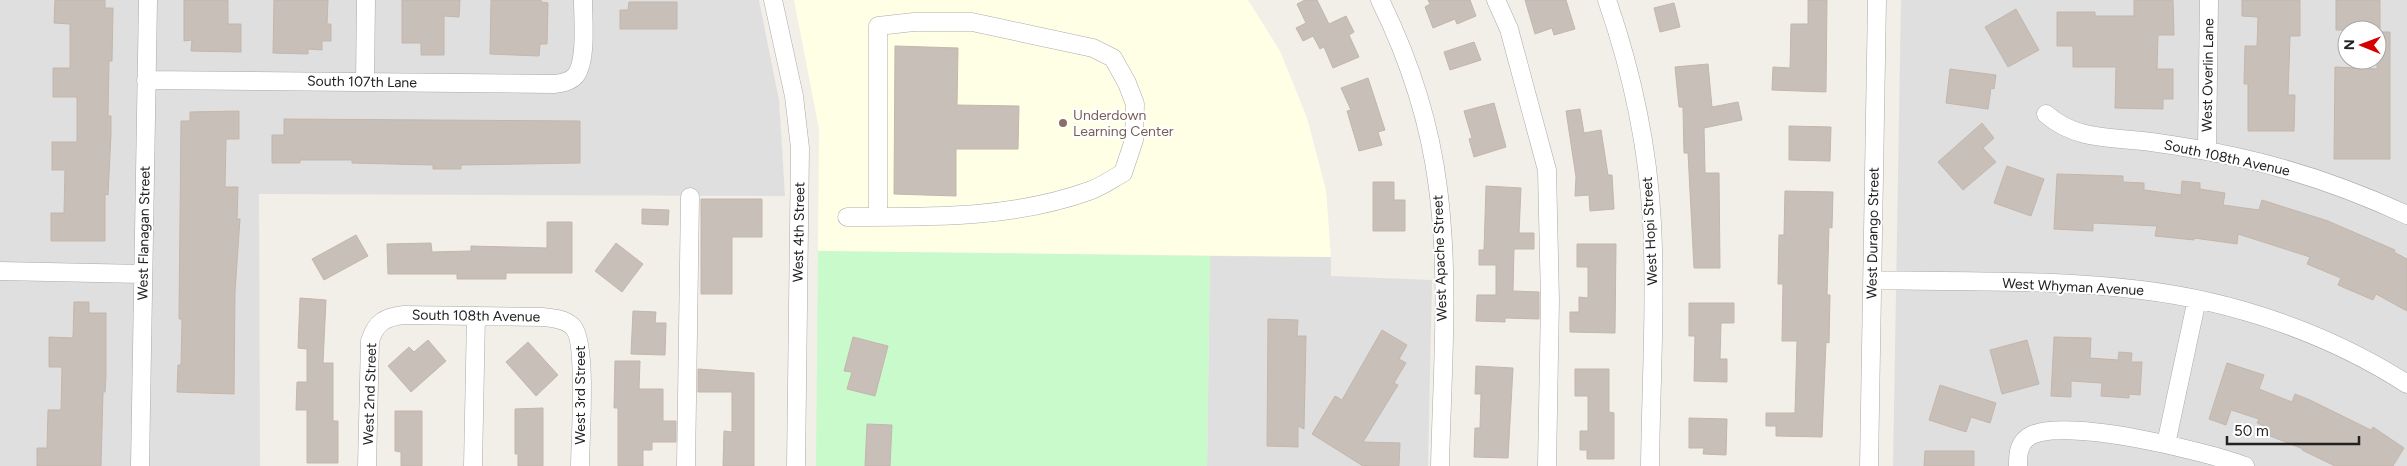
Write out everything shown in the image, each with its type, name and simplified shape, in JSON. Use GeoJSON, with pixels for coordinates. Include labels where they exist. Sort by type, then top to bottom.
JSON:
{"type":"FeatureCollection","features":[{"type":"Feature","properties":{"kind":"street","name":"West Flanagan Street"},"geometry":{"type":"LineString","coordinates":[[140,466],[148,0]]}},
{"type":"Feature","properties":{"kind":"street"},"geometry":{"type":"LineString","coordinates":[[365,82],[366,0]]}},
{"type":"Feature","properties":{"kind":"street","name":"South 107th Lane"},"geometry":{"type":"LineString","coordinates":[[146,80],[554,84],[565,82],[575,76],[580,66],[583,0]]}},
{"type":"Feature","properties":{"kind":"street","name":"West 4th Street"},"geometry":{"type":"LineString","coordinates":[[773,0],[794,96],[800,148],[796,466]]}},
{"type":"Feature","properties":{"kind":"street","name":"West Apache Street"},"geometry":{"type":"LineString","coordinates":[[1380,0],[1400,44],[1416,91],[1429,138],[1438,187],[1443,275],[1440,466]]}},
{"type":"Feature","properties":{"kind":"street"},"geometry":{"type":"LineString","coordinates":[[1496,0],[1509,29],[1547,170],[1550,300],[1547,466]]}},
{"type":"Feature","properties":{"kind":"street","name":"West Hopi Street"},"geometry":{"type":"LineString","coordinates":[[1607,0],[1622,46],[1636,104],[1649,193],[1653,248],[1650,466]]}},
{"type":"Feature","properties":{"kind":"street","name":"West Durango Street"},"geometry":{"type":"LineString","coordinates":[[1869,466],[1877,0]]}},
{"type":"Feature","properties":{"kind":"street","name":"West Overlin Lane"},"geometry":{"type":"LineString","coordinates":[[2207,151],[2209,0]]}},
{"type":"Feature","properties":{"kind":"street"},"geometry":{"type":"LineString","coordinates":[[847,217],[878,217],[964,216],[1025,208],[1090,191],[1123,173],[1134,140],[1135,104],[1128,82],[1113,58],[1093,48],[972,22],[914,22],[878,26],[878,217]]}},
{"type":"Feature","properties":{"kind":"street","name":"South 108th Avenue"},"geometry":{"type":"LineString","coordinates":[[2046,114],[2066,129],[2082,134],[2207,151],[2302,174],[2406,213]]}},
{"type":"Feature","properties":{"kind":"street"},"geometry":{"type":"LineString","coordinates":[[686,466],[690,197]]}},
{"type":"Feature","properties":{"kind":"street"},"geometry":{"type":"LineString","coordinates":[[0,271],[143,274]]}},
{"type":"Feature","properties":{"kind":"street","name":"West Whyman Avenue"},"geometry":{"type":"LineString","coordinates":[[1872,280],[2082,285],[2141,290],[2198,299],[2289,325],[2377,364],[2407,384]]}},
{"type":"Feature","properties":{"kind":"street"},"geometry":{"type":"LineString","coordinates":[[2166,444],[2198,299]]}},
{"type":"Feature","properties":{"kind":"street","name":"South 108th Avenue"},"geometry":{"type":"LineString","coordinates":[[378,323],[386,318],[404,315],[543,317],[565,321],[574,326]]}},
{"type":"Feature","properties":{"kind":"street"},"geometry":{"type":"LineString","coordinates":[[473,466],[476,316]]}},
{"type":"Feature","properties":{"kind":"street","name":"West 2nd Street"},"geometry":{"type":"LineString","coordinates":[[367,466],[370,341],[378,323]]}},
{"type":"Feature","properties":{"kind":"street","name":"West 3rd Street"},"geometry":{"type":"LineString","coordinates":[[574,326],[582,355],[580,466]]}},
{"type":"Feature","properties":{"kind":"street"},"geometry":{"type":"LineString","coordinates":[[2018,466],[2019,452],[2026,438],[2042,432],[2059,431],[2110,434],[2166,444],[2244,466]]}},
{"type":"Feature","properties":{"kind":"shaded area"},"geometry":{"type":"Polygon","coordinates":[[[0,0],[759,0],[779,100],[785,196],[259,194],[260,466],[0,466],[0,0]]]}},
{"type":"Feature","properties":{"kind":"shaded area","name":"Underdown Learning Center"},"geometry":{"type":"Polygon","coordinates":[[[794,0],[1248,0],[1280,51],[1307,118],[1326,190],[1331,257],[818,251],[819,129],[794,0]]]}},
{"type":"Feature","properties":{"kind":"shaded area"},"geometry":{"type":"Polygon","coordinates":[[[1901,0],[2407,0],[2407,466],[1893,466],[1901,0]]]}},
{"type":"Feature","properties":{"kind":"shaded area"},"geometry":{"type":"Polygon","coordinates":[[[1210,256],[1331,257],[1331,276],[1432,280],[1428,466],[1207,466],[1210,256]]]}},
{"type":"Feature","properties":{"kind":"green space"},"geometry":{"type":"Polygon","coordinates":[[[818,251],[1210,256],[1207,466],[816,466],[818,251]]]}},
{"type":"Feature","properties":{"kind":"building"},"geometry":{"type":"Polygon","coordinates":[[[55,0],[105,0],[105,8],[113,8],[112,61],[109,61],[108,116],[111,116],[111,134],[108,195],[105,194],[105,241],[51,241],[51,213],[64,213],[65,170],[52,170],[52,142],[77,142],[77,97],[53,97],[53,68],[70,68],[70,24],[54,23],[55,0]]]}},
{"type":"Feature","properties":{"kind":"building"},"geometry":{"type":"Polygon","coordinates":[[[184,0],[228,0],[228,24],[241,24],[241,52],[191,51],[192,40],[184,41],[184,0]]]}},
{"type":"Feature","properties":{"kind":"building"},"geometry":{"type":"Polygon","coordinates":[[[274,0],[328,0],[327,24],[331,24],[331,41],[322,41],[322,50],[308,49],[308,54],[273,53],[274,0]]]}},
{"type":"Feature","properties":{"kind":"building"},"geometry":{"type":"Polygon","coordinates":[[[402,0],[460,0],[459,17],[444,16],[444,55],[421,55],[421,43],[402,43],[402,0]]]}},
{"type":"Feature","properties":{"kind":"building"},"geometry":{"type":"Polygon","coordinates":[[[491,0],[541,0],[541,2],[548,3],[547,44],[540,44],[539,56],[490,54],[491,0]]]}},
{"type":"Feature","properties":{"kind":"building"},"geometry":{"type":"Polygon","coordinates":[[[1305,0],[1317,0],[1329,24],[1346,16],[1354,32],[1349,35],[1359,57],[1333,68],[1324,47],[1320,49],[1313,36],[1303,41],[1296,28],[1306,23],[1297,4],[1305,0]]]}},
{"type":"Feature","properties":{"kind":"building"},"geometry":{"type":"Polygon","coordinates":[[[1428,0],[1470,0],[1476,16],[1457,24],[1455,19],[1433,28],[1425,7],[1430,4],[1428,0]]]}},
{"type":"Feature","properties":{"kind":"building"},"geometry":{"type":"Polygon","coordinates":[[[1525,0],[1566,0],[1575,29],[1554,35],[1552,28],[1535,34],[1525,0]]]}},
{"type":"Feature","properties":{"kind":"building"},"geometry":{"type":"Polygon","coordinates":[[[1808,0],[1827,0],[1826,92],[1772,90],[1773,67],[1790,68],[1791,24],[1808,24],[1808,0]]]}},
{"type":"Feature","properties":{"kind":"building"},"geometry":{"type":"Polygon","coordinates":[[[2134,0],[2173,0],[2174,35],[2158,35],[2157,69],[2173,69],[2173,99],[2163,99],[2163,109],[2115,108],[2116,67],[2073,67],[2073,46],[2057,46],[2057,12],[2095,12],[2095,16],[2134,16],[2134,0]]]}},
{"type":"Feature","properties":{"kind":"building"},"geometry":{"type":"Polygon","coordinates":[[[2242,0],[2300,0],[2300,36],[2290,36],[2288,95],[2295,95],[2294,131],[2248,131],[2248,84],[2244,84],[2245,46],[2257,46],[2258,17],[2242,16],[2242,0]]]}},
{"type":"Feature","properties":{"kind":"building"},"geometry":{"type":"Polygon","coordinates":[[[2336,0],[2380,0],[2380,20],[2337,20],[2336,30],[2336,0]]]}},
{"type":"Feature","properties":{"kind":"building"},"geometry":{"type":"Polygon","coordinates":[[[629,2],[677,2],[677,29],[620,29],[620,10],[628,10],[629,2]]]}},
{"type":"Feature","properties":{"kind":"building"},"geometry":{"type":"Polygon","coordinates":[[[1674,3],[1680,27],[1660,32],[1654,8],[1674,3]]]}},
{"type":"Feature","properties":{"kind":"building"},"geometry":{"type":"Polygon","coordinates":[[[2016,9],[2039,50],[2008,67],[1985,27],[2016,9]]]}},
{"type":"Feature","properties":{"kind":"building"},"geometry":{"type":"Polygon","coordinates":[[[2387,32],[2390,32],[2390,159],[2334,159],[2335,67],[2337,67],[2337,70],[2387,70],[2387,32]]]}},
{"type":"Feature","properties":{"kind":"building"},"geometry":{"type":"Polygon","coordinates":[[[1474,42],[1481,60],[1450,70],[1444,52],[1474,42]]]}},
{"type":"Feature","properties":{"kind":"building"},"geometry":{"type":"Polygon","coordinates":[[[895,46],[958,48],[957,105],[1019,106],[1018,149],[956,149],[956,196],[894,194],[895,46]]]}},
{"type":"Feature","properties":{"kind":"building"},"geometry":{"type":"Polygon","coordinates":[[[1708,64],[1712,107],[1738,102],[1742,120],[1704,128],[1705,173],[1719,173],[1720,268],[1694,268],[1688,153],[1684,153],[1683,107],[1679,107],[1675,67],[1708,64]]]}},
{"type":"Feature","properties":{"kind":"building"},"geometry":{"type":"Polygon","coordinates":[[[1950,69],[1996,75],[1994,89],[1991,88],[1988,109],[1946,103],[1950,69]]]}},
{"type":"Feature","properties":{"kind":"building"},"geometry":{"type":"Polygon","coordinates":[[[1368,78],[1385,130],[1378,132],[1382,145],[1359,151],[1347,111],[1351,110],[1341,88],[1368,78]]]}},
{"type":"Feature","properties":{"kind":"building"},"geometry":{"type":"Polygon","coordinates":[[[1494,103],[1506,147],[1474,157],[1469,139],[1472,138],[1464,111],[1494,103]]]}},
{"type":"Feature","properties":{"kind":"building"},"geometry":{"type":"Polygon","coordinates":[[[1580,109],[1584,133],[1601,130],[1608,175],[1612,175],[1614,209],[1590,211],[1589,195],[1575,196],[1576,177],[1566,111],[1580,109]]]}},
{"type":"Feature","properties":{"kind":"building"},"geometry":{"type":"Polygon","coordinates":[[[239,111],[239,139],[226,139],[225,187],[238,187],[237,219],[240,219],[235,292],[234,394],[177,392],[178,365],[181,365],[182,319],[179,319],[181,121],[190,121],[190,112],[239,111]]]}},
{"type":"Feature","properties":{"kind":"building"},"geometry":{"type":"Polygon","coordinates":[[[284,119],[580,121],[580,163],[461,165],[461,169],[433,169],[433,165],[352,163],[352,160],[300,160],[300,163],[272,163],[272,135],[284,135],[284,119]]]}},
{"type":"Feature","properties":{"kind":"building"},"geometry":{"type":"Polygon","coordinates":[[[1982,123],[1994,138],[1983,148],[1996,162],[1963,190],[1938,162],[1982,123]]]}},
{"type":"Feature","properties":{"kind":"building"},"geometry":{"type":"Polygon","coordinates":[[[1789,126],[1831,127],[1830,161],[1789,160],[1789,126]]]}},
{"type":"Feature","properties":{"kind":"building"},"geometry":{"type":"Polygon","coordinates":[[[2007,166],[2044,179],[2031,216],[1994,203],[2007,166]]]}},
{"type":"Feature","properties":{"kind":"building"},"geometry":{"type":"Polygon","coordinates":[[[2057,174],[2123,176],[2123,182],[2144,183],[2144,190],[2181,195],[2182,181],[2200,183],[2200,189],[2225,193],[2223,205],[2259,210],[2262,200],[2328,221],[2395,250],[2394,252],[2407,259],[2407,311],[2376,294],[2373,300],[2338,285],[2341,278],[2307,264],[2310,257],[2238,234],[2237,244],[2194,238],[2194,240],[2155,236],[2157,226],[2093,223],[2093,231],[2054,229],[2057,174]]]}},
{"type":"Feature","properties":{"kind":"building"},"geometry":{"type":"Polygon","coordinates":[[[1373,182],[1394,182],[1394,200],[1405,200],[1405,231],[1373,231],[1373,182]]]}},
{"type":"Feature","properties":{"kind":"building"},"geometry":{"type":"Polygon","coordinates":[[[1486,186],[1521,188],[1519,233],[1534,233],[1534,249],[1514,249],[1513,291],[1539,292],[1539,319],[1505,318],[1505,322],[1476,321],[1477,295],[1496,295],[1496,265],[1479,265],[1479,250],[1484,250],[1486,186]]]}},
{"type":"Feature","properties":{"kind":"building"},"geometry":{"type":"Polygon","coordinates":[[[1785,191],[1833,192],[1832,228],[1829,227],[1827,295],[1830,295],[1829,343],[1826,342],[1822,437],[1776,436],[1776,426],[1766,426],[1766,413],[1795,413],[1797,341],[1782,341],[1783,284],[1778,284],[1779,235],[1784,235],[1785,191]]]}},
{"type":"Feature","properties":{"kind":"building"},"geometry":{"type":"Polygon","coordinates":[[[701,199],[762,199],[762,237],[732,237],[732,294],[701,294],[701,199]]]}},
{"type":"Feature","properties":{"kind":"building"},"geometry":{"type":"Polygon","coordinates":[[[642,209],[669,210],[668,225],[642,224],[642,209]]]}},
{"type":"Feature","properties":{"kind":"building"},"geometry":{"type":"Polygon","coordinates":[[[547,222],[572,222],[572,273],[506,273],[506,279],[457,279],[457,274],[388,274],[387,244],[431,243],[432,252],[471,251],[471,246],[547,248],[547,222]]]}},
{"type":"Feature","properties":{"kind":"building"},"geometry":{"type":"Polygon","coordinates":[[[356,235],[368,256],[324,280],[312,259],[356,235]]]}},
{"type":"Feature","properties":{"kind":"building"},"geometry":{"type":"Polygon","coordinates":[[[616,243],[643,264],[622,292],[595,271],[616,243]]]}},
{"type":"Feature","properties":{"kind":"building"},"geometry":{"type":"Polygon","coordinates":[[[1577,244],[1616,244],[1615,333],[1570,332],[1570,312],[1579,312],[1579,297],[1588,298],[1588,267],[1577,267],[1577,244]]]}},
{"type":"Feature","properties":{"kind":"building"},"geometry":{"type":"Polygon","coordinates":[[[300,298],[326,300],[323,363],[333,363],[333,421],[338,421],[338,463],[307,463],[307,410],[296,410],[297,382],[307,382],[307,349],[298,348],[300,298]]]}},
{"type":"Feature","properties":{"kind":"building"},"geometry":{"type":"Polygon","coordinates":[[[74,302],[89,302],[89,313],[106,313],[106,375],[105,392],[103,392],[101,466],[37,466],[37,448],[47,448],[48,410],[61,410],[62,367],[49,367],[49,337],[73,338],[74,302]]]}},
{"type":"Feature","properties":{"kind":"building"},"geometry":{"type":"Polygon","coordinates":[[[1689,303],[1734,303],[1734,323],[1721,323],[1720,359],[1727,359],[1727,382],[1694,381],[1695,336],[1689,336],[1689,303]]]}},
{"type":"Feature","properties":{"kind":"building"},"geometry":{"type":"Polygon","coordinates":[[[633,311],[656,312],[655,323],[666,323],[665,355],[631,354],[633,311]]]}},
{"type":"Feature","properties":{"kind":"building"},"geometry":{"type":"Polygon","coordinates":[[[1268,319],[1298,320],[1297,336],[1306,336],[1304,429],[1298,426],[1298,447],[1267,446],[1268,319]]]}},
{"type":"Feature","properties":{"kind":"building"},"geometry":{"type":"Polygon","coordinates":[[[1382,330],[1407,345],[1399,359],[1406,363],[1394,383],[1398,385],[1363,442],[1400,443],[1399,466],[1363,466],[1312,434],[1335,396],[1342,400],[1382,330]]]}},
{"type":"Feature","properties":{"kind":"building"},"geometry":{"type":"Polygon","coordinates":[[[853,337],[888,346],[875,396],[847,389],[852,372],[844,371],[853,337]]]}},
{"type":"Feature","properties":{"kind":"building"},"geometry":{"type":"Polygon","coordinates":[[[2054,337],[2091,338],[2090,358],[2118,360],[2119,352],[2132,353],[2131,362],[2142,362],[2140,395],[2129,394],[2129,398],[2101,396],[2102,383],[2071,381],[2071,397],[2051,396],[2054,337]]]}},
{"type":"Feature","properties":{"kind":"building"},"geometry":{"type":"Polygon","coordinates":[[[428,340],[446,361],[411,392],[388,366],[409,347],[414,352],[428,340]]]}},
{"type":"Feature","properties":{"kind":"building"},"geometry":{"type":"Polygon","coordinates":[[[2027,340],[2039,384],[2002,394],[1990,350],[2027,340]]]}},
{"type":"Feature","properties":{"kind":"building"},"geometry":{"type":"Polygon","coordinates":[[[528,342],[558,375],[536,396],[506,362],[528,342]]]}},
{"type":"Feature","properties":{"kind":"building"},"geometry":{"type":"Polygon","coordinates":[[[615,361],[640,361],[639,389],[663,389],[663,421],[676,421],[676,442],[652,442],[652,450],[643,450],[643,466],[618,466],[618,408],[614,408],[615,361]]]}},
{"type":"Feature","properties":{"kind":"building"},"geometry":{"type":"Polygon","coordinates":[[[2227,363],[2264,375],[2259,389],[2292,402],[2295,394],[2310,400],[2371,430],[2373,427],[2404,448],[2393,466],[2335,466],[2303,449],[2265,434],[2268,428],[2257,423],[2259,419],[2231,410],[2226,425],[2209,419],[2227,363]]]}},
{"type":"Feature","properties":{"kind":"building"},"geometry":{"type":"Polygon","coordinates":[[[1476,366],[1513,368],[1508,458],[1474,457],[1475,428],[1480,428],[1481,394],[1475,394],[1476,366]]]}},
{"type":"Feature","properties":{"kind":"building"},"geometry":{"type":"Polygon","coordinates":[[[698,369],[754,373],[754,466],[723,466],[724,431],[732,432],[732,392],[698,392],[698,369]]]}},
{"type":"Feature","properties":{"kind":"building"},"geometry":{"type":"Polygon","coordinates":[[[1575,369],[1609,369],[1609,412],[1614,413],[1614,459],[1587,459],[1587,450],[1580,450],[1580,431],[1588,431],[1588,396],[1575,396],[1575,369]]]}},
{"type":"Feature","properties":{"kind":"building"},"geometry":{"type":"Polygon","coordinates":[[[1940,385],[1996,403],[1990,423],[1971,417],[1966,432],[1929,420],[1940,385]]]}},
{"type":"Feature","properties":{"kind":"building"},"geometry":{"type":"Polygon","coordinates":[[[543,408],[543,466],[518,466],[518,454],[515,454],[515,409],[543,408]]]}},
{"type":"Feature","properties":{"kind":"building"},"geometry":{"type":"Polygon","coordinates":[[[395,411],[422,411],[422,466],[401,466],[401,452],[395,451],[395,411]]]}},
{"type":"Feature","properties":{"kind":"building"},"geometry":{"type":"Polygon","coordinates":[[[1689,418],[1727,419],[1726,455],[1703,454],[1704,448],[1689,448],[1689,418]]]}},
{"type":"Feature","properties":{"kind":"building"},"geometry":{"type":"Polygon","coordinates":[[[867,424],[892,425],[890,466],[865,466],[867,424]]]}},
{"type":"Feature","properties":{"kind":"building"},"geometry":{"type":"Polygon","coordinates":[[[1925,451],[1974,451],[1974,466],[1924,466],[1925,451]]]}},
{"type":"Feature","properties":{"kind":"place","name":"Underdown Learning Center"},"geometry":{"type":"Point","coordinates":[1063,123]}}]}
